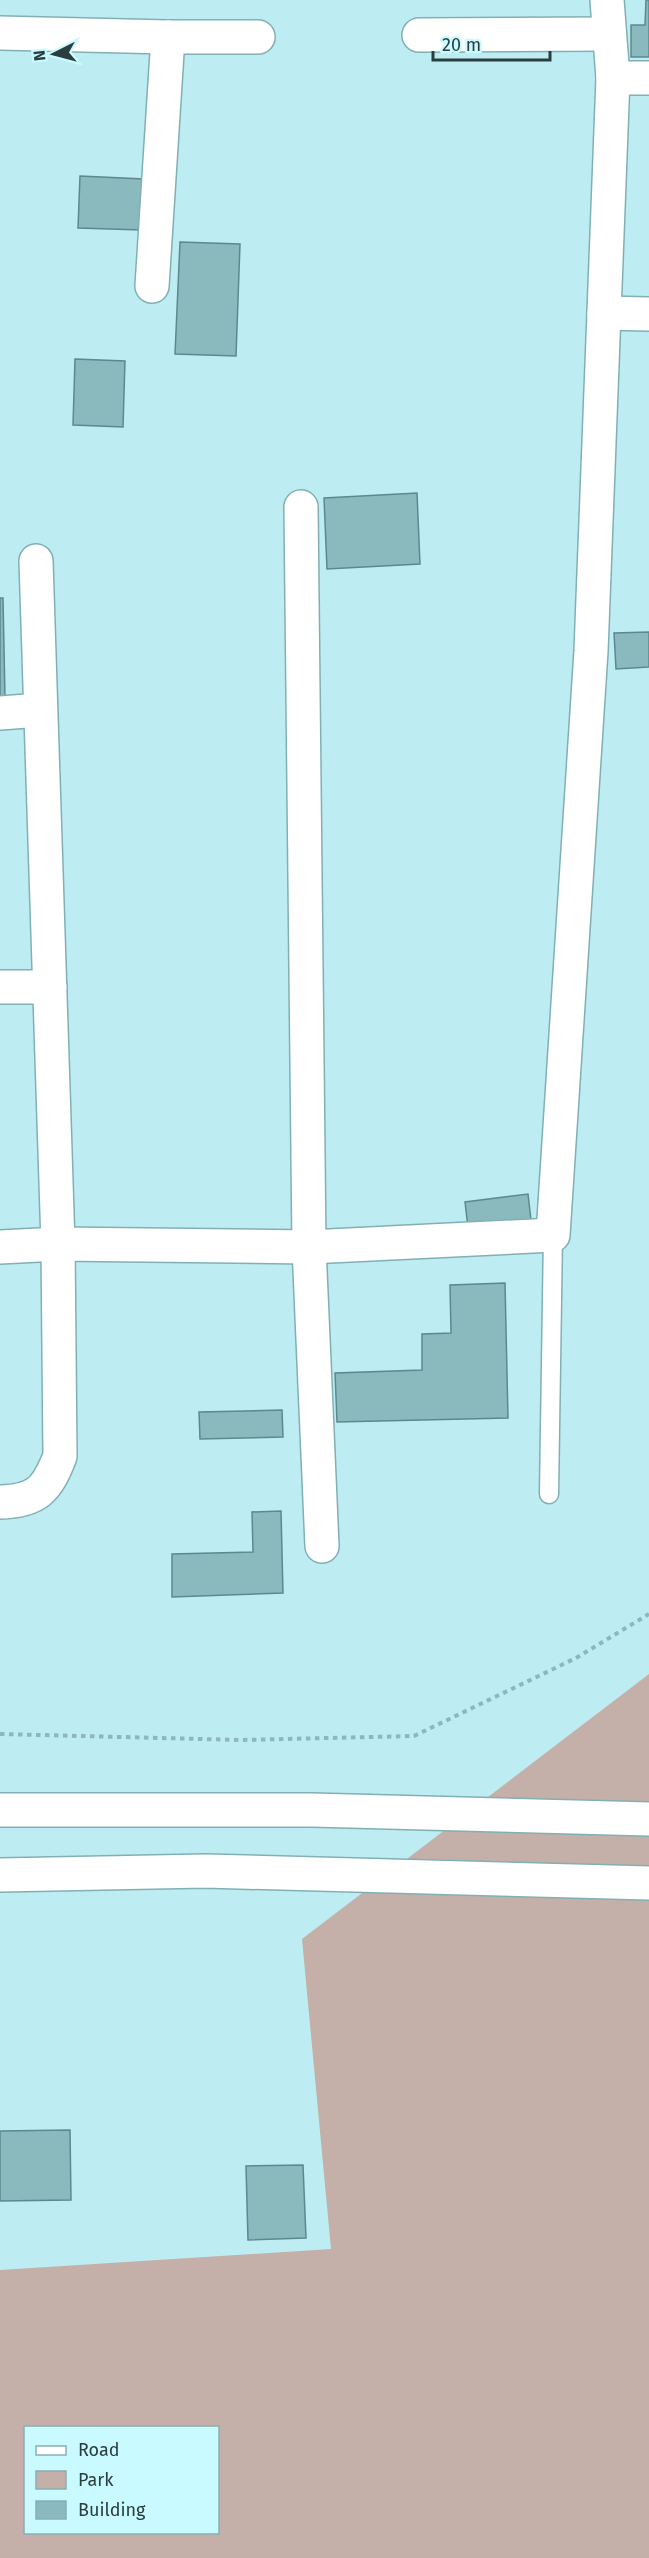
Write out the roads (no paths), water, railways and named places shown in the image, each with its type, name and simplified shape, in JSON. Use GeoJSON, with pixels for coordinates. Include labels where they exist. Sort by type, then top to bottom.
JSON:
{"type":"FeatureCollection","features":[{"type":"Feature","properties":{"kind":"street"},"geometry":{"type":"LineString","coordinates":[[0,1247],[58,1244],[309,1247],[553,1235],[591,651],[613,78],[607,0]]}},
{"type":"Feature","properties":{"kind":"street"},"geometry":{"type":"LineString","coordinates":[[0,33],[168,38],[258,37]]}},
{"type":"Feature","properties":{"kind":"street"},"geometry":{"type":"LineString","coordinates":[[419,35],[609,34]]}},
{"type":"Feature","properties":{"kind":"street"},"geometry":{"type":"LineString","coordinates":[[152,286],[168,38]]}},
{"type":"Feature","properties":{"kind":"street"},"geometry":{"type":"LineString","coordinates":[[613,78],[649,78]]}},
{"type":"Feature","properties":{"kind":"street"},"geometry":{"type":"LineString","coordinates":[[604,313],[649,314]]}},
{"type":"Feature","properties":{"kind":"street"},"geometry":{"type":"LineString","coordinates":[[301,507],[309,1247],[322,1546]]}},
{"type":"Feature","properties":{"kind":"street"},"geometry":{"type":"LineString","coordinates":[[0,1502],[21,1501],[42,1490],[54,1472],[60,1456],[58,1244],[36,561]]}},
{"type":"Feature","properties":{"kind":"street"},"geometry":{"type":"LineString","coordinates":[[0,713],[40,710]]}},
{"type":"Feature","properties":{"kind":"street"},"geometry":{"type":"LineString","coordinates":[[0,987],[50,987]]}},
{"type":"Feature","properties":{"kind":"street"},"geometry":{"type":"LineString","coordinates":[[0,1810],[312,1810],[649,1819]]}},
{"type":"Feature","properties":{"kind":"street"},"geometry":{"type":"LineString","coordinates":[[0,1875],[205,1871],[649,1883]]}},
{"type":"Feature","properties":{"kind":"lane"},"geometry":{"type":"LineString","coordinates":[[549,1494],[553,1235]]}}]}
